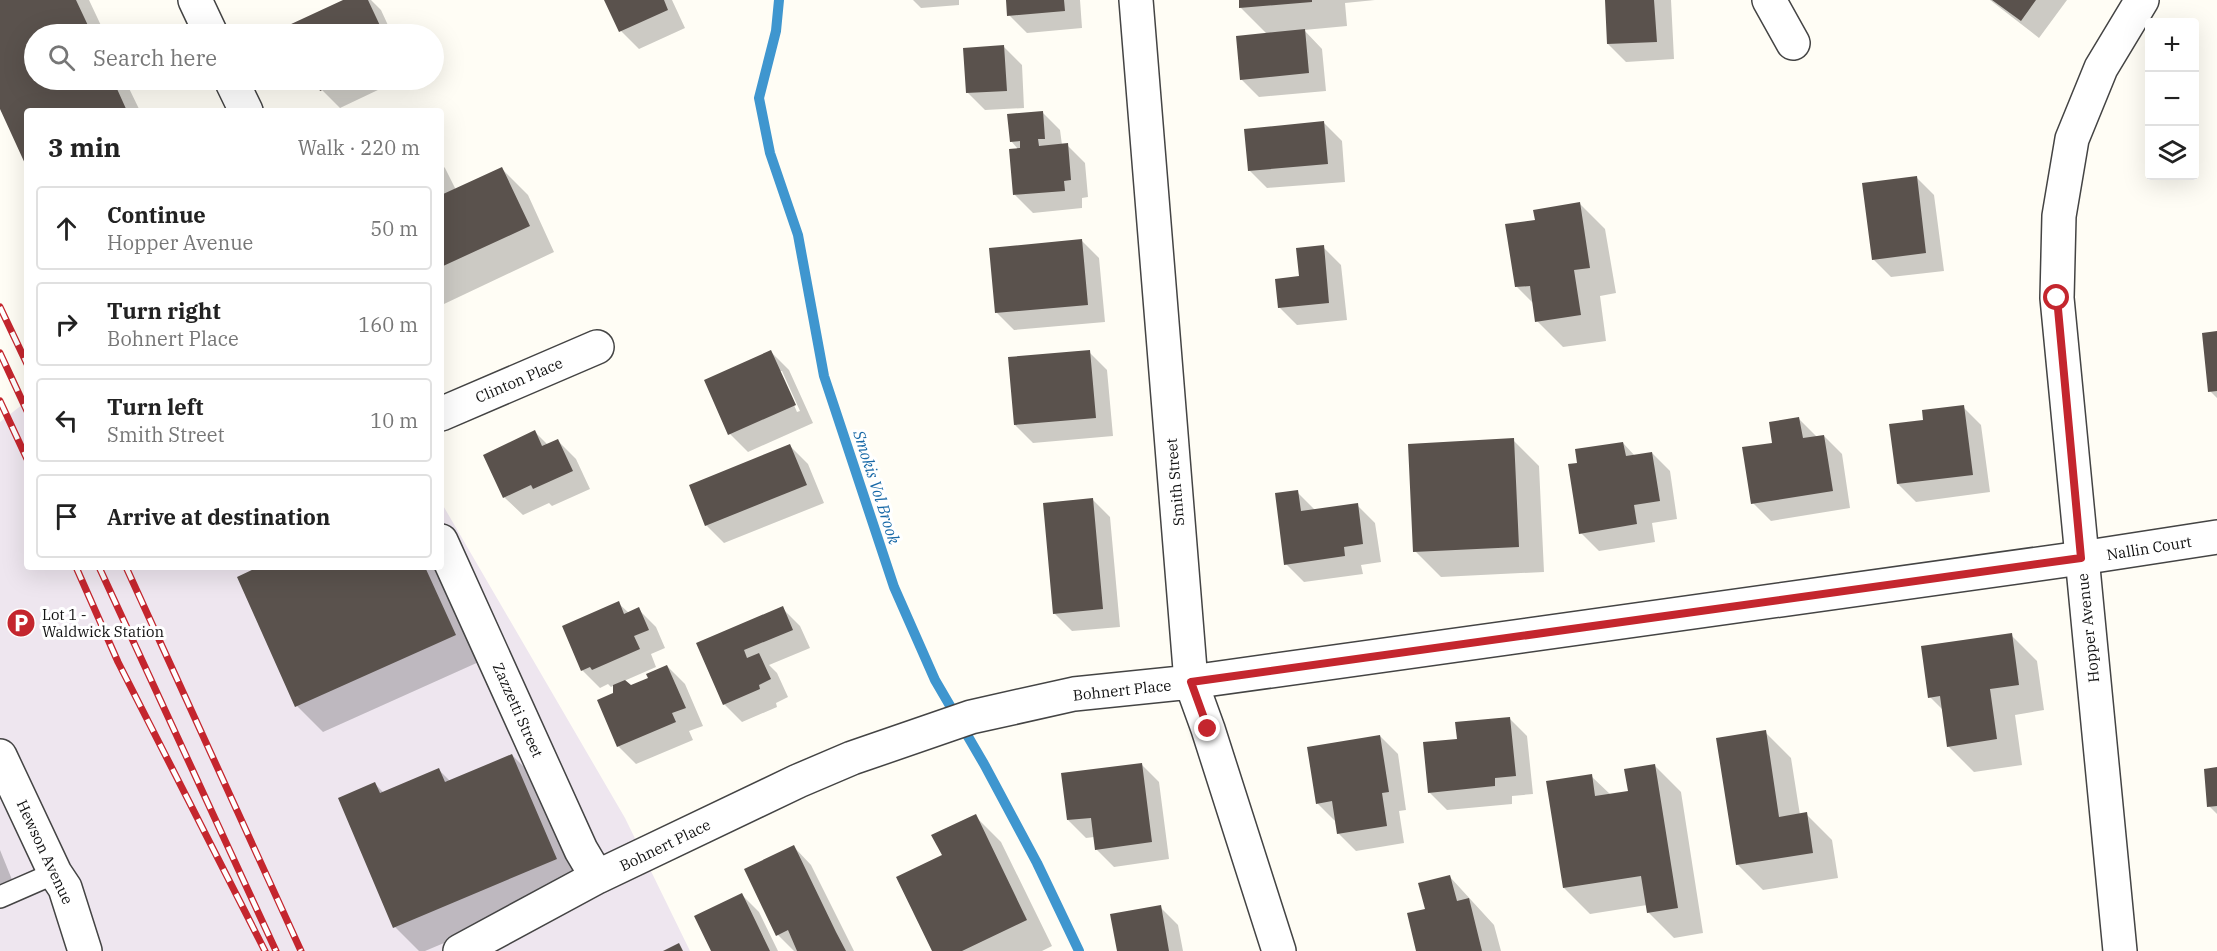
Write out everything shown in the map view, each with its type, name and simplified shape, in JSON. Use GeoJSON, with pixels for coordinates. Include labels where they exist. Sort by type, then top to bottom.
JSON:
{"type":"FeatureCollection","features":[{"type":"Feature","properties":{"kind":"street"},"geometry":{"type":"LineString","coordinates":[[195,0],[206,24]]}},
{"type":"Feature","properties":{"kind":"street","name":"Smith Street"},"geometry":{"type":"LineString","coordinates":[[1136,0],[1191,682],[1279,951]]}},
{"type":"Feature","properties":{"kind":"street"},"geometry":{"type":"LineString","coordinates":[[1769,0],[1793,43]]}},
{"type":"Feature","properties":{"kind":"street","name":"Hopper Avenue"},"geometry":{"type":"LineString","coordinates":[[2120,951],[2057,298],[2059,216],[2072,139],[2101,68],[2142,0]]}},
{"type":"Feature","properties":{"kind":"street"},"geometry":{"type":"LineString","coordinates":[[236,90],[245,108]]}},
{"type":"Feature","properties":{"kind":"street","name":"Clinton Place"},"geometry":{"type":"LineString","coordinates":[[444,413],[597,347]]}},
{"type":"Feature","properties":{"kind":"street","name":"Nallin Court"},"geometry":{"type":"LineString","coordinates":[[2081,558],[2217,537]]}},
{"type":"Feature","properties":{"kind":"street","name":"Zazzetti Street"},"geometry":{"type":"LineString","coordinates":[[444,548],[581,850],[597,877]]}},
{"type":"Feature","properties":{"kind":"street","name":"Bohnert Place"},"geometry":{"type":"LineString","coordinates":[[460,951],[597,877],[809,776],[852,758],[958,722],[1074,694],[1191,682],[2081,558]]}},
{"type":"Feature","properties":{"kind":"street","name":"Hewson Avenue"},"geometry":{"type":"LineString","coordinates":[[0,756],[55,873],[65,888],[85,951]]}},
{"type":"Feature","properties":{"kind":"lane"},"geometry":{"type":"LineString","coordinates":[[0,897],[55,873]]}},
{"type":"Feature","properties":{"kind":"shaded area"},"geometry":{"type":"Polygon","coordinates":[[[24,403],[24,570],[444,570],[444,507],[625,818],[690,951],[0,951],[0,422],[24,403]]]}},
{"type":"Feature","properties":{"kind":"building"},"geometry":{"type":"Polygon","coordinates":[[[0,0],[76,0],[87,24],[24,24],[24,90],[118,90],[126,108],[24,108],[24,161],[0,109],[0,0]]]}},
{"type":"Feature","properties":{"kind":"building"},"geometry":{"type":"Polygon","coordinates":[[[343,0],[368,0],[379,24],[291,24],[343,0]]]}},
{"type":"Feature","properties":{"kind":"building"},"geometry":{"type":"Polygon","coordinates":[[[604,0],[664,0],[668,10],[619,32],[604,0]]]}},
{"type":"Feature","properties":{"kind":"building"},"geometry":{"type":"Polygon","coordinates":[[[1006,0],[1064,0],[1065,11],[1007,16],[1006,0]]]}},
{"type":"Feature","properties":{"kind":"building"},"geometry":{"type":"Polygon","coordinates":[[[1239,0],[1312,0],[1312,2],[1239,8],[1239,0]]]}},
{"type":"Feature","properties":{"kind":"building"},"geometry":{"type":"Polygon","coordinates":[[[1605,0],[1654,0],[1657,42],[1607,44],[1605,0]]]}},
{"type":"Feature","properties":{"kind":"building"},"geometry":{"type":"Polygon","coordinates":[[[1992,0],[2036,0],[2021,21],[1992,0]]]}},
{"type":"Feature","properties":{"kind":"building"},"geometry":{"type":"Polygon","coordinates":[[[1305,29],[1309,73],[1240,80],[1236,36],[1305,29]]]}},
{"type":"Feature","properties":{"kind":"building"},"geometry":{"type":"Polygon","coordinates":[[[1004,45],[1007,91],[966,93],[963,48],[1004,45]]]}},
{"type":"Feature","properties":{"kind":"building"},"geometry":{"type":"Polygon","coordinates":[[[1043,111],[1045,139],[1038,139],[1039,146],[1068,143],[1071,180],[1064,181],[1065,191],[1013,195],[1009,149],[1020,148],[1020,141],[1010,142],[1007,114],[1043,111]]]}},
{"type":"Feature","properties":{"kind":"building"},"geometry":{"type":"Polygon","coordinates":[[[1324,121],[1328,164],[1248,171],[1244,129],[1324,121]]]}},
{"type":"Feature","properties":{"kind":"building"},"geometry":{"type":"Polygon","coordinates":[[[502,167],[530,226],[444,266],[444,194],[502,167]]]}},
{"type":"Feature","properties":{"kind":"building"},"geometry":{"type":"Polygon","coordinates":[[[1917,176],[1926,253],[1872,260],[1862,183],[1917,176]]]}},
{"type":"Feature","properties":{"kind":"building"},"geometry":{"type":"Polygon","coordinates":[[[1580,202],[1590,268],[1574,270],[1581,315],[1535,322],[1530,286],[1515,287],[1505,224],[1535,220],[1533,210],[1580,202]]]}},
{"type":"Feature","properties":{"kind":"building"},"geometry":{"type":"Polygon","coordinates":[[[1082,239],[1088,305],[995,313],[989,248],[1082,239]]]}},
{"type":"Feature","properties":{"kind":"building"},"geometry":{"type":"Polygon","coordinates":[[[1324,245],[1329,303],[1278,308],[1275,279],[1299,276],[1296,248],[1324,245]]]}},
{"type":"Feature","properties":{"kind":"building"},"geometry":{"type":"Polygon","coordinates":[[[2217,331],[2217,391],[2208,392],[2202,333],[2217,331]]]}},
{"type":"Feature","properties":{"kind":"building"},"geometry":{"type":"Polygon","coordinates":[[[771,350],[796,405],[728,435],[704,380],[771,350]]]}},
{"type":"Feature","properties":{"kind":"building"},"geometry":{"type":"Polygon","coordinates":[[[1090,350],[1096,418],[1014,425],[1008,357],[1090,350]]]}},
{"type":"Feature","properties":{"kind":"building"},"geometry":{"type":"Polygon","coordinates":[[[1964,405],[1973,475],[1897,484],[1889,424],[1923,420],[1922,410],[1964,405]]]}},
{"type":"Feature","properties":{"kind":"building"},"geometry":{"type":"Polygon","coordinates":[[[1799,417],[1803,438],[1824,435],[1833,491],[1751,504],[1742,447],[1772,443],[1769,422],[1799,417]]]}},
{"type":"Feature","properties":{"kind":"building"},"geometry":{"type":"Polygon","coordinates":[[[535,430],[542,446],[558,439],[573,471],[533,489],[531,485],[503,498],[483,455],[535,430]]]}},
{"type":"Feature","properties":{"kind":"building"},"geometry":{"type":"Polygon","coordinates":[[[1514,438],[1519,547],[1413,552],[1408,444],[1514,438]]]}},
{"type":"Feature","properties":{"kind":"building"},"geometry":{"type":"Polygon","coordinates":[[[1623,442],[1626,456],[1652,452],[1660,501],[1634,505],[1637,524],[1579,534],[1568,464],[1577,463],[1575,449],[1623,442]]]}},
{"type":"Feature","properties":{"kind":"building"},"geometry":{"type":"Polygon","coordinates":[[[790,444],[807,485],[705,526],[689,485],[790,444]]]}},
{"type":"Feature","properties":{"kind":"building"},"geometry":{"type":"Polygon","coordinates":[[[1298,490],[1301,511],[1358,503],[1363,544],[1344,547],[1345,556],[1284,565],[1275,493],[1298,490]]]}},
{"type":"Feature","properties":{"kind":"building"},"geometry":{"type":"Polygon","coordinates":[[[1093,498],[1103,609],[1053,614],[1043,503],[1093,498]]]}},
{"type":"Feature","properties":{"kind":"building"},"geometry":{"type":"Polygon","coordinates":[[[252,570],[426,570],[456,635],[295,707],[237,577],[252,570]]]}},
{"type":"Feature","properties":{"kind":"building"},"geometry":{"type":"Polygon","coordinates":[[[619,601],[624,614],[639,607],[649,630],[634,636],[640,649],[592,670],[590,667],[581,671],[562,626],[619,601]]]}},
{"type":"Feature","properties":{"kind":"building"},"geometry":{"type":"Polygon","coordinates":[[[783,606],[793,630],[744,650],[747,658],[759,653],[771,679],[759,685],[760,689],[723,705],[696,643],[783,606]]]}},
{"type":"Feature","properties":{"kind":"building"},"geometry":{"type":"Polygon","coordinates":[[[2012,633],[2019,685],[1990,689],[1997,739],[1947,747],[1940,696],[1928,698],[1921,646],[2012,633]]]}},
{"type":"Feature","properties":{"kind":"building"},"geometry":{"type":"Polygon","coordinates":[[[667,665],[686,708],[672,713],[676,722],[617,747],[597,700],[613,693],[613,685],[625,680],[631,685],[648,678],[646,674],[667,665]]]}},
{"type":"Feature","properties":{"kind":"building"},"geometry":{"type":"Polygon","coordinates":[[[1510,717],[1516,776],[1495,778],[1495,786],[1428,793],[1423,742],[1457,739],[1455,722],[1510,717]]]}},
{"type":"Feature","properties":{"kind":"building"},"geometry":{"type":"Polygon","coordinates":[[[1766,730],[1779,817],[1807,812],[1813,853],[1736,865],[1716,738],[1766,730]]]}},
{"type":"Feature","properties":{"kind":"building"},"geometry":{"type":"Polygon","coordinates":[[[1380,735],[1389,792],[1382,793],[1387,826],[1337,834],[1332,801],[1316,804],[1307,747],[1380,735]]]}},
{"type":"Feature","properties":{"kind":"building"},"geometry":{"type":"Polygon","coordinates":[[[512,754],[557,859],[393,928],[338,798],[375,782],[380,793],[439,768],[445,782],[512,754]]]}},
{"type":"Feature","properties":{"kind":"building"},"geometry":{"type":"Polygon","coordinates":[[[1142,763],[1152,842],[1095,850],[1091,818],[1067,820],[1061,773],[1142,763]]]}},
{"type":"Feature","properties":{"kind":"building"},"geometry":{"type":"Polygon","coordinates":[[[1655,764],[1678,908],[1647,913],[1641,876],[1563,888],[1546,781],[1592,774],[1595,796],[1628,791],[1624,769],[1655,764]]]}},
{"type":"Feature","properties":{"kind":"building"},"geometry":{"type":"Polygon","coordinates":[[[2217,767],[2217,806],[2207,807],[2204,769],[2217,767]]]}},
{"type":"Feature","properties":{"kind":"building"},"geometry":{"type":"Polygon","coordinates":[[[976,814],[1027,920],[962,951],[932,951],[896,877],[942,855],[931,835],[976,814]]]}},
{"type":"Feature","properties":{"kind":"building"},"geometry":{"type":"Polygon","coordinates":[[[794,845],[846,951],[797,951],[788,930],[776,936],[744,869],[794,845]]]}},
{"type":"Feature","properties":{"kind":"building"},"geometry":{"type":"Polygon","coordinates":[[[1450,875],[1457,901],[1469,898],[1482,951],[1416,951],[1407,913],[1425,909],[1418,883],[1450,875]]]}},
{"type":"Feature","properties":{"kind":"building"},"geometry":{"type":"Polygon","coordinates":[[[742,893],[770,951],[711,951],[694,916],[742,893]]]}},
{"type":"Feature","properties":{"kind":"building"},"geometry":{"type":"Polygon","coordinates":[[[1161,905],[1169,951],[1117,951],[1110,914],[1161,905]]]}},
{"type":"Feature","properties":{"kind":"building"},"geometry":{"type":"Polygon","coordinates":[[[679,943],[683,951],[663,951],[679,943]]]}},
{"type":"Feature","properties":{"kind":"waterway","name":"Smokis Vol Brook"},"geometry":{"type":"LineString","coordinates":[[779,0],[776,31],[759,98],[770,153],[798,235],[824,376],[894,587],[935,680],[984,764],[1037,863],[1079,951]]}},
{"type":"Feature","properties":{"kind":"railway"},"geometry":{"type":"LineString","coordinates":[[0,307],[24,358]]}},
{"type":"Feature","properties":{"kind":"railway"},"geometry":{"type":"LineString","coordinates":[[0,353],[24,405]]}},
{"type":"Feature","properties":{"kind":"railway"},"geometry":{"type":"LineString","coordinates":[[0,401],[24,453]]}},
{"type":"Feature","properties":{"kind":"railway"},"geometry":{"type":"LineString","coordinates":[[77,570],[118,662],[265,951]]}},
{"type":"Feature","properties":{"kind":"railway"},"geometry":{"type":"LineString","coordinates":[[100,570],[276,951]]}},
{"type":"Feature","properties":{"kind":"railway"},"geometry":{"type":"LineString","coordinates":[[127,570],[301,951]]}},
{"type":"Feature","properties":{"kind":"place","name":"Lot 1 - Waldwick Station"},"geometry":{"type":"Point","coordinates":[21,623]}},
{"type":"Feature","properties":{"kind":"route"},"geometry":{"type":"LineString","coordinates":[[1208,729],[1191,682],[2081,558],[2057,298]]}}]}
